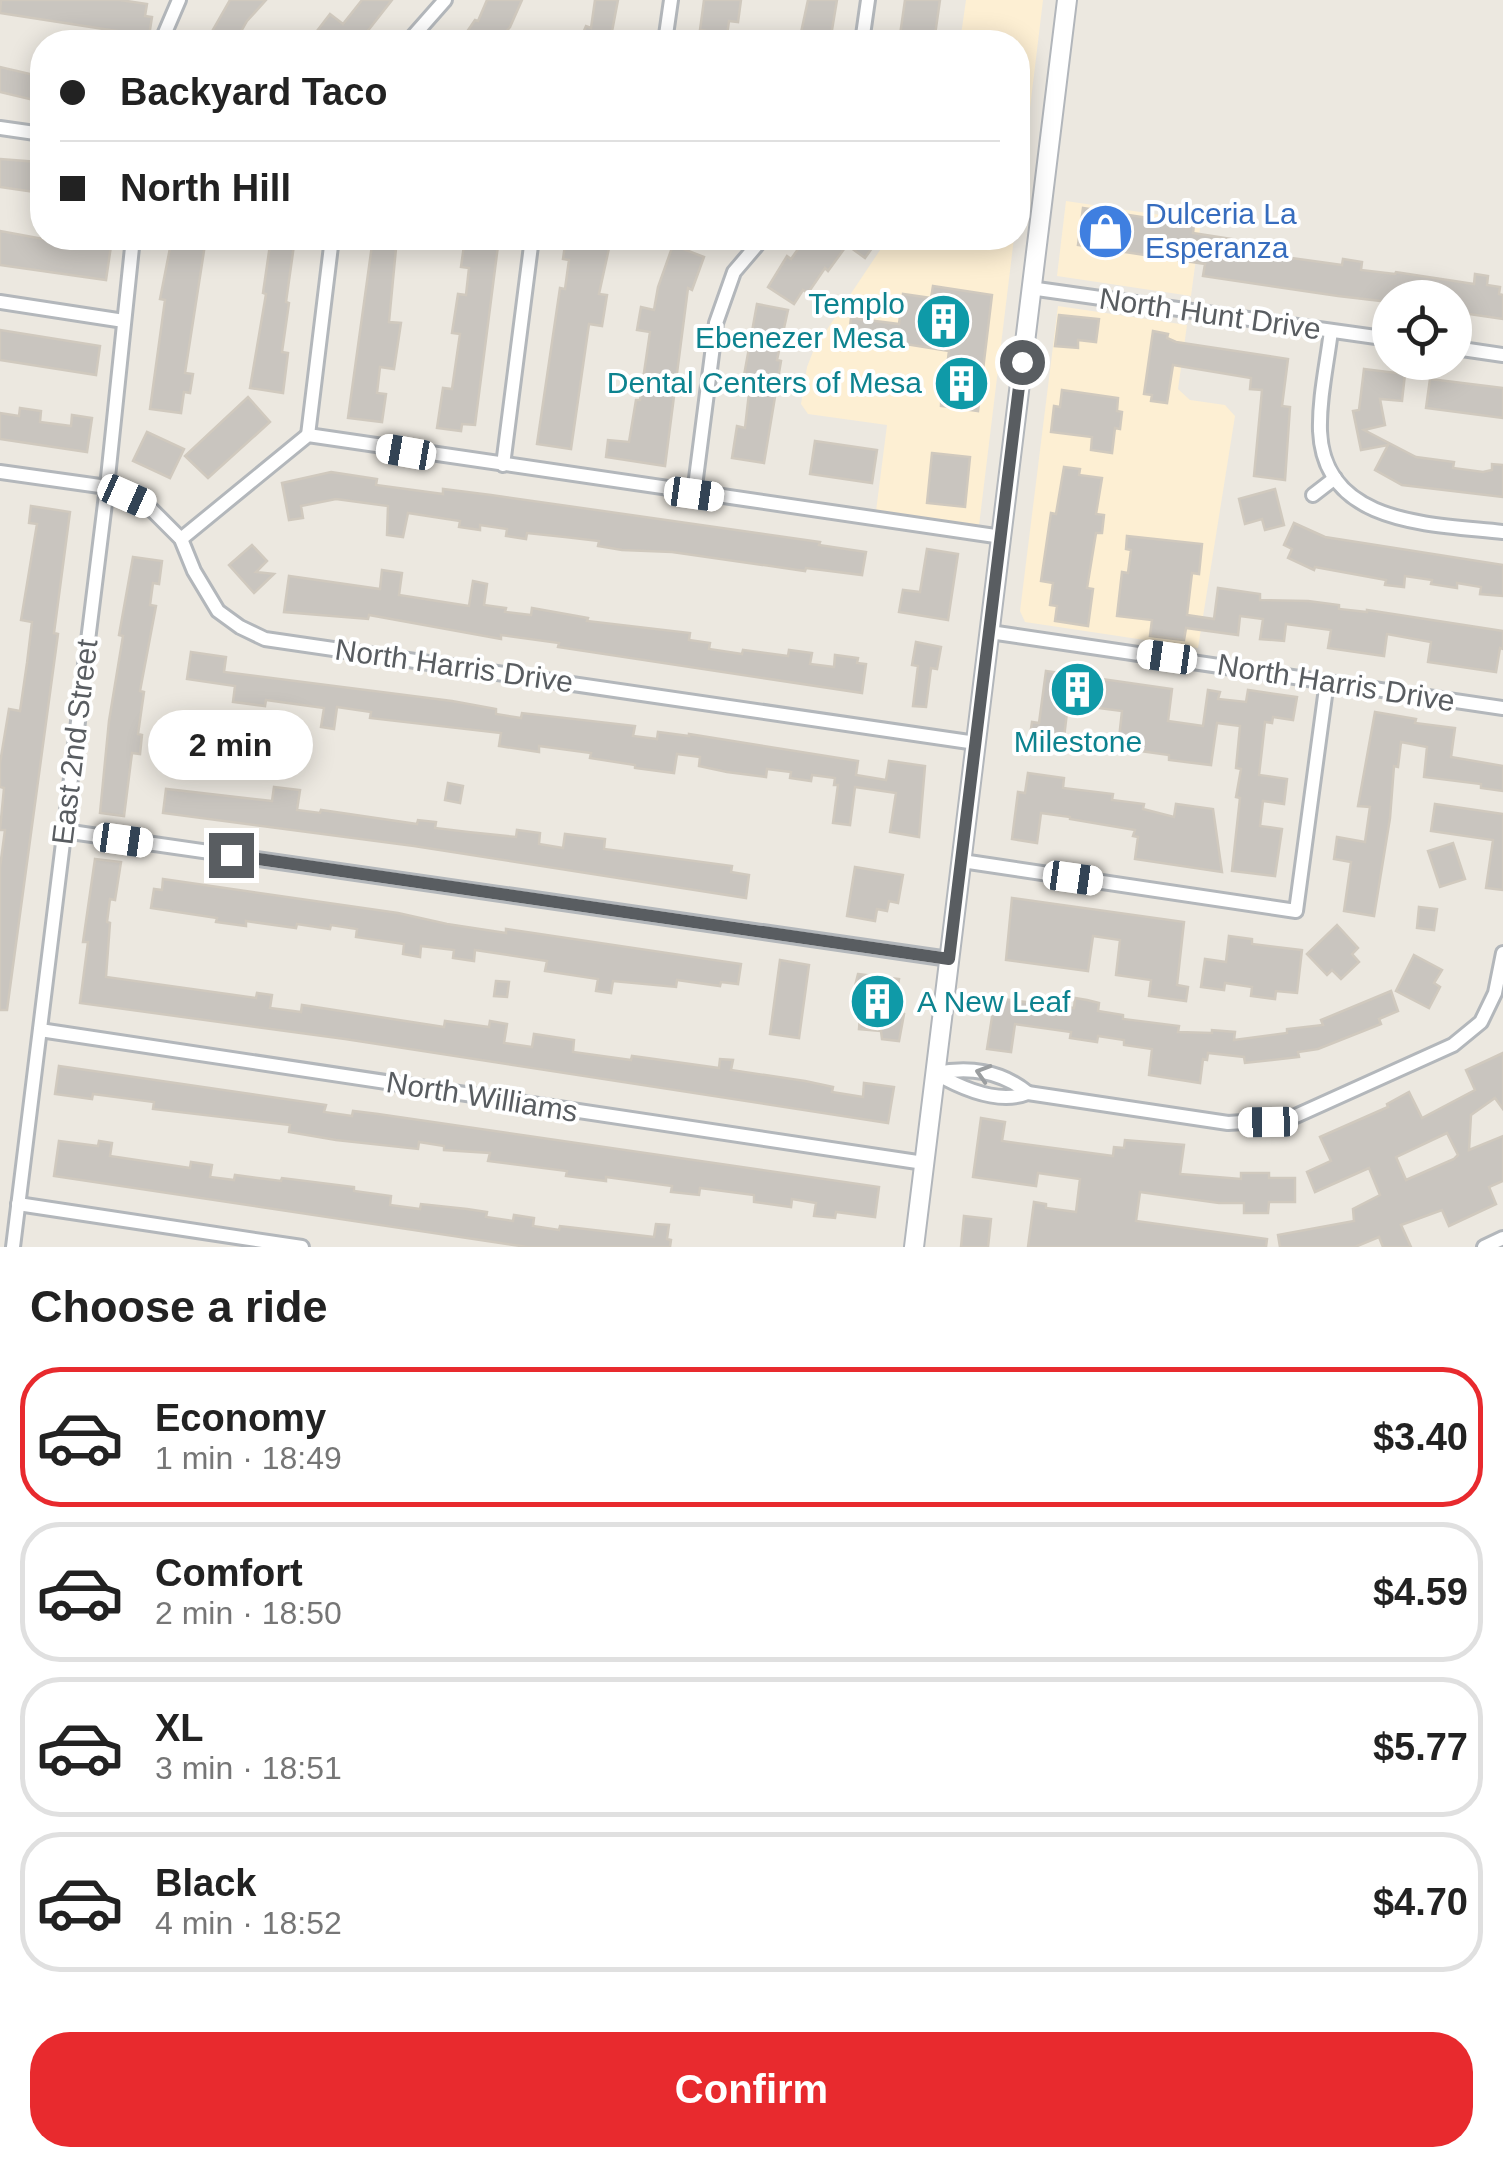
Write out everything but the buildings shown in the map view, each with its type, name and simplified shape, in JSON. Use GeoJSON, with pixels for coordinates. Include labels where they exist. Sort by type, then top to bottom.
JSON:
{"type":"FeatureCollection","features":[{"type":"Feature","properties":{"kind":"main road"},"geometry":{"type":"LineString","coordinates":[[914,1247],[1066,0]]}},
{"type":"Feature","properties":{"kind":"street"},"geometry":{"type":"LineString","coordinates":[[166,30],[179,0]]}},
{"type":"Feature","properties":{"kind":"street"},"geometry":{"type":"LineString","coordinates":[[419,30],[445,0]]}},
{"type":"Feature","properties":{"kind":"street"},"geometry":{"type":"LineString","coordinates":[[666,30],[672,0]]}},
{"type":"Feature","properties":{"kind":"street"},"geometry":{"type":"LineString","coordinates":[[864,30],[868,0]]}},
{"type":"Feature","properties":{"kind":"street"},"geometry":{"type":"LineString","coordinates":[[0,128],[30,132]]}},
{"type":"Feature","properties":{"kind":"street","name":"East 2nd Street"},"geometry":{"type":"LineString","coordinates":[[13,1247],[107,487],[132,250]]}},
{"type":"Feature","properties":{"kind":"street"},"geometry":{"type":"LineString","coordinates":[[181,539],[308,435],[331,250]]}},
{"type":"Feature","properties":{"kind":"street"},"geometry":{"type":"LineString","coordinates":[[503,465],[530,250]]}},
{"type":"Feature","properties":{"kind":"street"},"geometry":{"type":"LineString","coordinates":[[694,494],[716,323],[734,272],[753,250]]}},
{"type":"Feature","properties":{"kind":"street","name":"North Hunt Drive"},"geometry":{"type":"LineString","coordinates":[[1030,288],[1372,336]]}},
{"type":"Feature","properties":{"kind":"street"},"geometry":{"type":"LineString","coordinates":[[0,302],[124,321]]}},
{"type":"Feature","properties":{"kind":"street"},"geometry":{"type":"LineString","coordinates":[[1331,330],[1320,436],[1327,467],[1346,493],[1371,510],[1410,522],[1503,532]]}},
{"type":"Feature","properties":{"kind":"street"},"geometry":{"type":"LineString","coordinates":[[1472,350],[1503,355]]}},
{"type":"Feature","properties":{"kind":"street"},"geometry":{"type":"LineString","coordinates":[[308,435],[1002,537]]}},
{"type":"Feature","properties":{"kind":"street","name":"North Harris Drive"},"geometry":{"type":"LineString","coordinates":[[0,472],[107,487],[148,506],[181,539],[194,572],[218,611],[265,638],[976,743]]}},
{"type":"Feature","properties":{"kind":"street"},"geometry":{"type":"LineString","coordinates":[[1313,495],[1335,478]]}},
{"type":"Feature","properties":{"kind":"street","name":"North Harris Drive"},"geometry":{"type":"LineString","coordinates":[[990,632],[1503,708]]}},
{"type":"Feature","properties":{"kind":"street"},"geometry":{"type":"LineString","coordinates":[[962,861],[1296,911],[1328,682]]}},
{"type":"Feature","properties":{"kind":"street"},"geometry":{"type":"LineString","coordinates":[[64,831],[949,959]]}},
{"type":"Feature","properties":{"kind":"street"},"geometry":{"type":"LineString","coordinates":[[935,1072],[962,1089],[1014,1098],[1028,1093],[1228,1123],[1289,1118],[1452,1045],[1480,1022],[1496,992],[1503,952]]}},
{"type":"Feature","properties":{"kind":"street","name":"North Williams"},"geometry":{"type":"LineString","coordinates":[[40,1030],[924,1163]]}},
{"type":"Feature","properties":{"kind":"street"},"geometry":{"type":"LineString","coordinates":[[935,1072],[966,1067],[1016,1084],[1028,1093]]}},
{"type":"Feature","properties":{"kind":"street"},"geometry":{"type":"LineString","coordinates":[[18,1204],[302,1247]]}},
{"type":"Feature","properties":{"kind":"street"},"geometry":{"type":"LineString","coordinates":[[1484,1247],[1503,1238]]}},
{"type":"Feature","properties":{"kind":"shaded area"},"geometry":{"type":"Polygon","coordinates":[[[966,0],[1043,0],[1030,108],[1030,30],[962,30],[966,0]]]}},
{"type":"Feature","properties":{"kind":"shaded area"},"geometry":{"type":"Polygon","coordinates":[[[1066,201],[1201,221],[1191,296],[1057,276],[1066,201]]]}},
{"type":"Feature","properties":{"kind":"shaded area"},"geometry":{"type":"Polygon","coordinates":[[[880,250],[1013,250],[978,534],[875,519],[887,425],[808,414],[801,404],[814,349],[880,250]]]}},
{"type":"Feature","properties":{"kind":"shaded area"},"geometry":{"type":"Polygon","coordinates":[[[1058,306],[1187,325],[1178,389],[1190,400],[1225,405],[1235,416],[1198,648],[1025,622],[1020,611],[1058,306]]]}},
{"type":"Feature","properties":{"kind":"place","name":"Dulceria La Esperanza"},"geometry":{"type":"Point","coordinates":[1106,231]}},
{"type":"Feature","properties":{"kind":"place","name":"Templo Ebenezer Mesa"},"geometry":{"type":"Point","coordinates":[944,321]}},
{"type":"Feature","properties":{"kind":"place","name":"Dental Centers of Mesa"},"geometry":{"type":"Point","coordinates":[961,383]}},
{"type":"Feature","properties":{"kind":"place","name":"Milestone"},"geometry":{"type":"Point","coordinates":[1078,690]}},
{"type":"Feature","properties":{"kind":"place","name":"A New Leaf"},"geometry":{"type":"Point","coordinates":[878,1002]}},
{"type":"Feature","properties":{"kind":"route"},"geometry":{"type":"LineString","coordinates":[[231,855],[949,959],[1022,362]]}}]}
